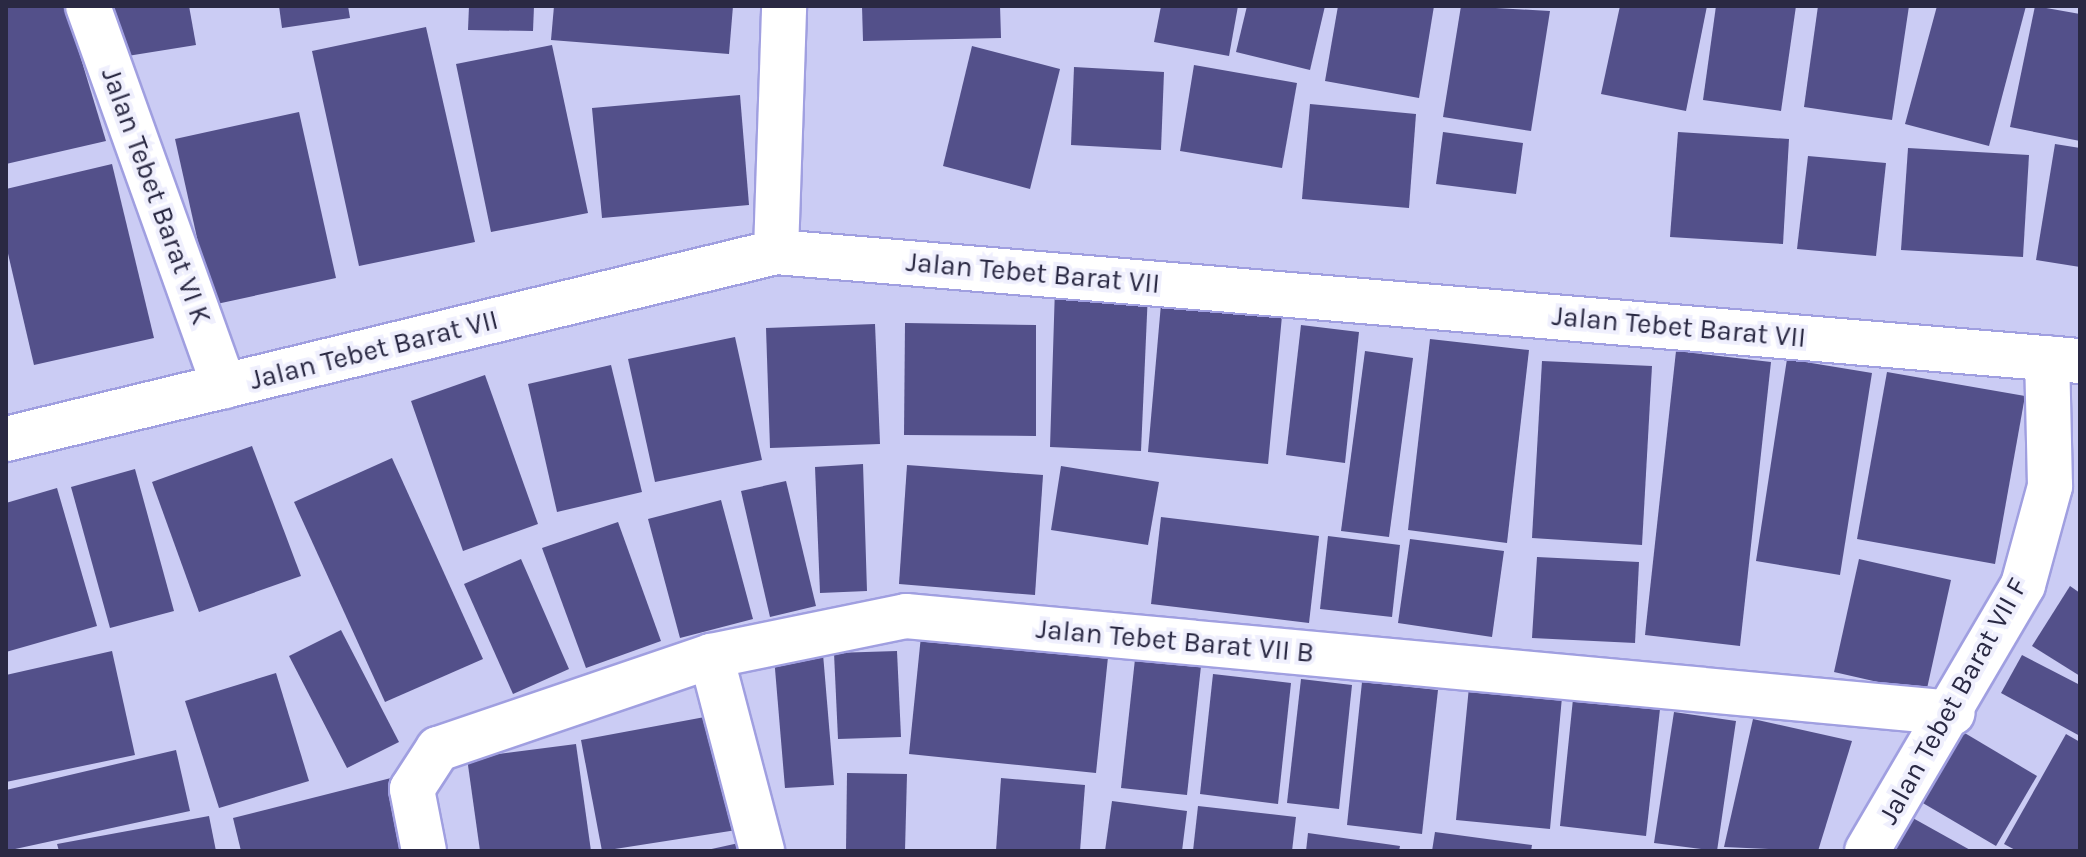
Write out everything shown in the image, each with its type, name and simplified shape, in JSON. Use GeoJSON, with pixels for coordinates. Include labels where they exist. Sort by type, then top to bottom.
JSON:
{"type":"FeatureCollection","features":[{"type":"Feature","properties":{"kind":"street","name":"Jalan Tebet Barat VI K"},"geometry":{"type":"LineString","coordinates":[[88,6],[224,386]]}},
{"type":"Feature","properties":{"kind":"street"},"geometry":{"type":"LineString","coordinates":[[776,252],[784,6]]}},
{"type":"Feature","properties":{"kind":"street","name":"Jalan Tebet Barat VII"},"geometry":{"type":"LineString","coordinates":[[6,439],[776,252],[2064,359]]}},
{"type":"Feature","properties":{"kind":"street","name":"Jalan Tebet Barat VII F"},"geometry":{"type":"LineString","coordinates":[[1867,851],[1953,713],[2023,585],[2050,486],[2064,359]]}},
{"type":"Feature","properties":{"kind":"street","name":"Jalan Tebet Barat VII B"},"geometry":{"type":"LineString","coordinates":[[424,851],[412,789],[422,765],[438,749],[711,656],[906,616],[1953,713]]}},
{"type":"Feature","properties":{"kind":"street"},"geometry":{"type":"LineString","coordinates":[[711,656],[762,851]]}},
{"type":"Feature","properties":{"kind":"building"},"geometry":{"type":"Polygon","coordinates":[[[6,6],[65,6],[106,141],[6,164],[6,6]]]}},
{"type":"Feature","properties":{"kind":"building"},"geometry":{"type":"Polygon","coordinates":[[[107,6],[189,6],[196,45],[115,58],[107,6]]]}},
{"type":"Feature","properties":{"kind":"building"},"geometry":{"type":"Polygon","coordinates":[[[279,6],[348,6],[350,18],[282,28],[279,6]]]}},
{"type":"Feature","properties":{"kind":"building"},"geometry":{"type":"Polygon","coordinates":[[[469,6],[534,6],[533,31],[468,30],[469,6]]]}},
{"type":"Feature","properties":{"kind":"building"},"geometry":{"type":"Polygon","coordinates":[[[554,6],[733,6],[729,54],[551,40],[554,6]]]}},
{"type":"Feature","properties":{"kind":"building"},"geometry":{"type":"Polygon","coordinates":[[[862,6],[1000,6],[1001,38],[863,41],[862,6]]]}},
{"type":"Feature","properties":{"kind":"building"},"geometry":{"type":"Polygon","coordinates":[[[1161,6],[1238,6],[1229,56],[1154,42],[1161,6]]]}},
{"type":"Feature","properties":{"kind":"building"},"geometry":{"type":"Polygon","coordinates":[[[1247,6],[1325,6],[1310,70],[1236,52],[1247,6]]]}},
{"type":"Feature","properties":{"kind":"building"},"geometry":{"type":"Polygon","coordinates":[[[1338,6],[1434,6],[1419,98],[1325,81],[1338,6]]]}},
{"type":"Feature","properties":{"kind":"building"},"geometry":{"type":"Polygon","coordinates":[[[1461,6],[1550,11],[1531,131],[1443,117],[1461,6]]]}},
{"type":"Feature","properties":{"kind":"building"},"geometry":{"type":"Polygon","coordinates":[[[1620,6],[1707,6],[1686,111],[1601,94],[1620,6]]]}},
{"type":"Feature","properties":{"kind":"building"},"geometry":{"type":"Polygon","coordinates":[[[1716,6],[1796,6],[1781,111],[1703,100],[1716,6]]]}},
{"type":"Feature","properties":{"kind":"building"},"geometry":{"type":"Polygon","coordinates":[[[1818,6],[1909,6],[1892,120],[1804,107],[1818,6]]]}},
{"type":"Feature","properties":{"kind":"building"},"geometry":{"type":"Polygon","coordinates":[[[1937,6],[2026,6],[1989,146],[1905,124],[1937,6]]]}},
{"type":"Feature","properties":{"kind":"building"},"geometry":{"type":"Polygon","coordinates":[[[2035,6],[2080,14],[2080,141],[2010,127],[2035,6]]]}},
{"type":"Feature","properties":{"kind":"building"},"geometry":{"type":"Polygon","coordinates":[[[426,27],[475,242],[359,266],[312,51],[426,27]]]}},
{"type":"Feature","properties":{"kind":"building"},"geometry":{"type":"Polygon","coordinates":[[[552,45],[588,213],[491,232],[456,64],[552,45]]]}},
{"type":"Feature","properties":{"kind":"building"},"geometry":{"type":"Polygon","coordinates":[[[972,46],[1060,69],[1030,189],[943,166],[972,46]]]}},
{"type":"Feature","properties":{"kind":"building"},"geometry":{"type":"Polygon","coordinates":[[[1194,65],[1297,83],[1282,168],[1180,151],[1194,65]]]}},
{"type":"Feature","properties":{"kind":"building"},"geometry":{"type":"Polygon","coordinates":[[[1074,67],[1164,72],[1161,150],[1071,145],[1074,67]]]}},
{"type":"Feature","properties":{"kind":"building"},"geometry":{"type":"Polygon","coordinates":[[[740,95],[749,205],[602,218],[592,108],[740,95]]]}},
{"type":"Feature","properties":{"kind":"building"},"geometry":{"type":"Polygon","coordinates":[[[1310,104],[1416,114],[1409,208],[1302,199],[1310,104]]]}},
{"type":"Feature","properties":{"kind":"building"},"geometry":{"type":"Polygon","coordinates":[[[299,112],[336,278],[212,305],[175,139],[299,112]]]}},
{"type":"Feature","properties":{"kind":"building"},"geometry":{"type":"Polygon","coordinates":[[[1443,132],[1523,143],[1516,194],[1436,184],[1443,132]]]}},
{"type":"Feature","properties":{"kind":"building"},"geometry":{"type":"Polygon","coordinates":[[[1678,132],[1789,139],[1783,244],[1670,237],[1678,132]]]}},
{"type":"Feature","properties":{"kind":"building"},"geometry":{"type":"Polygon","coordinates":[[[2055,144],[2080,148],[2080,267],[2036,260],[2055,144]]]}},
{"type":"Feature","properties":{"kind":"building"},"geometry":{"type":"Polygon","coordinates":[[[1908,148],[2029,155],[2023,257],[1901,250],[1908,148]]]}},
{"type":"Feature","properties":{"kind":"building"},"geometry":{"type":"Polygon","coordinates":[[[1808,156],[1886,163],[1876,256],[1797,249],[1808,156]]]}},
{"type":"Feature","properties":{"kind":"building"},"geometry":{"type":"Polygon","coordinates":[[[112,164],[154,338],[34,365],[6,245],[6,189],[112,164]]]}},
{"type":"Feature","properties":{"kind":"building"},"geometry":{"type":"Polygon","coordinates":[[[1055,287],[1148,292],[1141,451],[1050,447],[1055,287]]]}},
{"type":"Feature","properties":{"kind":"building"},"geometry":{"type":"Polygon","coordinates":[[[1161,304],[1282,316],[1268,464],[1148,452],[1161,304]]]}},
{"type":"Feature","properties":{"kind":"building"},"geometry":{"type":"Polygon","coordinates":[[[905,323],[1036,325],[1036,436],[904,435],[905,323]]]}},
{"type":"Feature","properties":{"kind":"building"},"geometry":{"type":"Polygon","coordinates":[[[875,324],[880,444],[770,448],[766,328],[875,324]]]}},
{"type":"Feature","properties":{"kind":"building"},"geometry":{"type":"Polygon","coordinates":[[[1301,325],[1359,332],[1345,463],[1286,455],[1301,325]]]}},
{"type":"Feature","properties":{"kind":"building"},"geometry":{"type":"Polygon","coordinates":[[[735,337],[762,460],[655,482],[628,359],[735,337]]]}},
{"type":"Feature","properties":{"kind":"building"},"geometry":{"type":"Polygon","coordinates":[[[1430,339],[1529,350],[1507,543],[1408,530],[1430,339]]]}},
{"type":"Feature","properties":{"kind":"building"},"geometry":{"type":"Polygon","coordinates":[[[1365,351],[1413,358],[1389,537],[1341,531],[1365,351]]]}},
{"type":"Feature","properties":{"kind":"building"},"geometry":{"type":"Polygon","coordinates":[[[1676,351],[1771,362],[1740,646],[1645,635],[1676,351]]]}},
{"type":"Feature","properties":{"kind":"building"},"geometry":{"type":"Polygon","coordinates":[[[1787,359],[1872,373],[1840,575],[1756,561],[1787,359]]]}},
{"type":"Feature","properties":{"kind":"building"},"geometry":{"type":"Polygon","coordinates":[[[1542,361],[1652,366],[1642,545],[1532,538],[1542,361]]]}},
{"type":"Feature","properties":{"kind":"building"},"geometry":{"type":"Polygon","coordinates":[[[611,365],[642,492],[557,512],[528,384],[611,365]]]}},
{"type":"Feature","properties":{"kind":"building"},"geometry":{"type":"Polygon","coordinates":[[[1887,372],[2025,396],[1995,564],[1857,539],[1887,372]]]}},
{"type":"Feature","properties":{"kind":"building"},"geometry":{"type":"Polygon","coordinates":[[[485,375],[538,524],[463,551],[411,401],[485,375]]]}},
{"type":"Feature","properties":{"kind":"building"},"geometry":{"type":"Polygon","coordinates":[[[252,446],[301,576],[199,612],[152,482],[252,446]]]}},
{"type":"Feature","properties":{"kind":"building"},"geometry":{"type":"Polygon","coordinates":[[[392,458],[483,659],[385,702],[294,502],[392,458]]]}},
{"type":"Feature","properties":{"kind":"building"},"geometry":{"type":"Polygon","coordinates":[[[863,464],[867,591],[820,593],[815,467],[863,464]]]}},
{"type":"Feature","properties":{"kind":"building"},"geometry":{"type":"Polygon","coordinates":[[[907,465],[1043,475],[1035,595],[899,584],[907,465]]]}},
{"type":"Feature","properties":{"kind":"building"},"geometry":{"type":"Polygon","coordinates":[[[1061,466],[1159,482],[1148,545],[1051,530],[1061,466]]]}},
{"type":"Feature","properties":{"kind":"building"},"geometry":{"type":"Polygon","coordinates":[[[135,469],[174,611],[110,628],[71,487],[135,469]]]}},
{"type":"Feature","properties":{"kind":"building"},"geometry":{"type":"Polygon","coordinates":[[[786,481],[816,606],[770,617],[741,491],[786,481]]]}},
{"type":"Feature","properties":{"kind":"building"},"geometry":{"type":"Polygon","coordinates":[[[57,488],[97,626],[6,652],[6,503],[57,488]]]}},
{"type":"Feature","properties":{"kind":"building"},"geometry":{"type":"Polygon","coordinates":[[[721,500],[753,619],[680,638],[648,519],[721,500]]]}},
{"type":"Feature","properties":{"kind":"building"},"geometry":{"type":"Polygon","coordinates":[[[1161,517],[1319,536],[1309,623],[1151,604],[1161,517]]]}},
{"type":"Feature","properties":{"kind":"building"},"geometry":{"type":"Polygon","coordinates":[[[618,522],[661,641],[586,668],[542,548],[618,522]]]}},
{"type":"Feature","properties":{"kind":"building"},"geometry":{"type":"Polygon","coordinates":[[[1328,536],[1400,545],[1392,617],[1320,609],[1328,536]]]}},
{"type":"Feature","properties":{"kind":"building"},"geometry":{"type":"Polygon","coordinates":[[[1410,539],[1504,551],[1492,637],[1398,623],[1410,539]]]}},
{"type":"Feature","properties":{"kind":"building"},"geometry":{"type":"Polygon","coordinates":[[[1537,557],[1639,562],[1635,643],[1532,638],[1537,557]]]}},
{"type":"Feature","properties":{"kind":"building"},"geometry":{"type":"Polygon","coordinates":[[[521,559],[569,669],[513,694],[464,584],[521,559]]]}},
{"type":"Feature","properties":{"kind":"building"},"geometry":{"type":"Polygon","coordinates":[[[1859,559],[1951,580],[1926,693],[1834,672],[1859,559]]]}},
{"type":"Feature","properties":{"kind":"building"},"geometry":{"type":"Polygon","coordinates":[[[2070,586],[2080,593],[2080,676],[2032,646],[2070,586]]]}},
{"type":"Feature","properties":{"kind":"building"},"geometry":{"type":"Polygon","coordinates":[[[341,630],[399,742],[347,768],[289,656],[341,630]]]}},
{"type":"Feature","properties":{"kind":"building"},"geometry":{"type":"Polygon","coordinates":[[[921,636],[1108,657],[1096,773],[909,754],[921,636]]]}},
{"type":"Feature","properties":{"kind":"building"},"geometry":{"type":"Polygon","coordinates":[[[822,642],[834,785],[785,788],[773,645],[822,642]]]}},
{"type":"Feature","properties":{"kind":"building"},"geometry":{"type":"Polygon","coordinates":[[[112,651],[135,755],[6,782],[6,675],[112,651]]]}},
{"type":"Feature","properties":{"kind":"building"},"geometry":{"type":"Polygon","coordinates":[[[897,651],[901,737],[838,739],[834,653],[897,651]]]}},
{"type":"Feature","properties":{"kind":"building"},"geometry":{"type":"Polygon","coordinates":[[[2022,655],[2080,685],[2080,736],[2001,693],[2022,655]]]}},
{"type":"Feature","properties":{"kind":"building"},"geometry":{"type":"Polygon","coordinates":[[[1135,659],[1201,666],[1187,795],[1121,788],[1135,659]]]}},
{"type":"Feature","properties":{"kind":"building"},"geometry":{"type":"Polygon","coordinates":[[[276,673],[309,781],[219,808],[185,701],[276,673]]]}},
{"type":"Feature","properties":{"kind":"building"},"geometry":{"type":"Polygon","coordinates":[[[1213,674],[1291,683],[1278,804],[1200,794],[1213,674]]]}},
{"type":"Feature","properties":{"kind":"building"},"geometry":{"type":"Polygon","coordinates":[[[1301,679],[1352,685],[1339,809],[1287,803],[1301,679]]]}},
{"type":"Feature","properties":{"kind":"building"},"geometry":{"type":"Polygon","coordinates":[[[1362,682],[1438,690],[1422,834],[1347,825],[1362,682]]]}},
{"type":"Feature","properties":{"kind":"building"},"geometry":{"type":"Polygon","coordinates":[[[1469,687],[1562,697],[1550,829],[1456,820],[1469,687]]]}},
{"type":"Feature","properties":{"kind":"building"},"geometry":{"type":"Polygon","coordinates":[[[1573,699],[1660,709],[1646,836],[1560,826],[1573,699]]]}},
{"type":"Feature","properties":{"kind":"building"},"geometry":{"type":"Polygon","coordinates":[[[1674,712],[1736,721],[1717,851],[1654,843],[1674,712]]]}},
{"type":"Feature","properties":{"kind":"building"},"geometry":{"type":"Polygon","coordinates":[[[721,714],[743,829],[602,851],[581,740],[721,714]]]}},
{"type":"Feature","properties":{"kind":"building"},"geometry":{"type":"Polygon","coordinates":[[[1753,719],[1852,741],[1818,851],[1724,847],[1753,719]]]}},
{"type":"Feature","properties":{"kind":"building"},"geometry":{"type":"Polygon","coordinates":[[[1958,729],[2037,776],[1996,846],[1916,799],[1958,729]]]}},
{"type":"Feature","properties":{"kind":"building"},"geometry":{"type":"Polygon","coordinates":[[[2066,734],[2080,742],[2080,851],[2017,851],[2004,844],[2066,734]]]}},
{"type":"Feature","properties":{"kind":"building"},"geometry":{"type":"Polygon","coordinates":[[[576,744],[591,851],[480,851],[467,758],[576,744]]]}},
{"type":"Feature","properties":{"kind":"building"},"geometry":{"type":"Polygon","coordinates":[[[176,750],[190,811],[6,851],[6,790],[176,750]]]}},
{"type":"Feature","properties":{"kind":"building"},"geometry":{"type":"Polygon","coordinates":[[[847,773],[907,774],[905,851],[846,851],[847,773]]]}},
{"type":"Feature","properties":{"kind":"building"},"geometry":{"type":"Polygon","coordinates":[[[391,778],[410,851],[241,851],[233,818],[391,778]]]}},
{"type":"Feature","properties":{"kind":"building"},"geometry":{"type":"Polygon","coordinates":[[[1001,778],[1085,785],[1080,851],[996,851],[1001,778]]]}},
{"type":"Feature","properties":{"kind":"building"},"geometry":{"type":"Polygon","coordinates":[[[1112,801],[1187,811],[1182,851],[1105,851],[1112,801]]]}},
{"type":"Feature","properties":{"kind":"building"},"geometry":{"type":"Polygon","coordinates":[[[1198,806],[1296,817],[1292,851],[1193,851],[1198,806]]]}},
{"type":"Feature","properties":{"kind":"building"},"geometry":{"type":"Polygon","coordinates":[[[209,816],[216,851],[59,851],[57,844],[209,816]]]}},
{"type":"Feature","properties":{"kind":"building"},"geometry":{"type":"Polygon","coordinates":[[[1911,817],[1972,851],[1892,851],[1911,817]]]}},
{"type":"Feature","properties":{"kind":"building"},"geometry":{"type":"Polygon","coordinates":[[[1435,832],[1532,845],[1531,851],[1432,851],[1435,832]]]}},
{"type":"Feature","properties":{"kind":"building"},"geometry":{"type":"Polygon","coordinates":[[[1308,833],[1400,846],[1399,851],[1306,851],[1308,833]]]}},
{"type":"Feature","properties":{"kind":"building"},"geometry":{"type":"Polygon","coordinates":[[[748,841],[750,851],[707,851],[707,850],[748,841]]]}}]}
